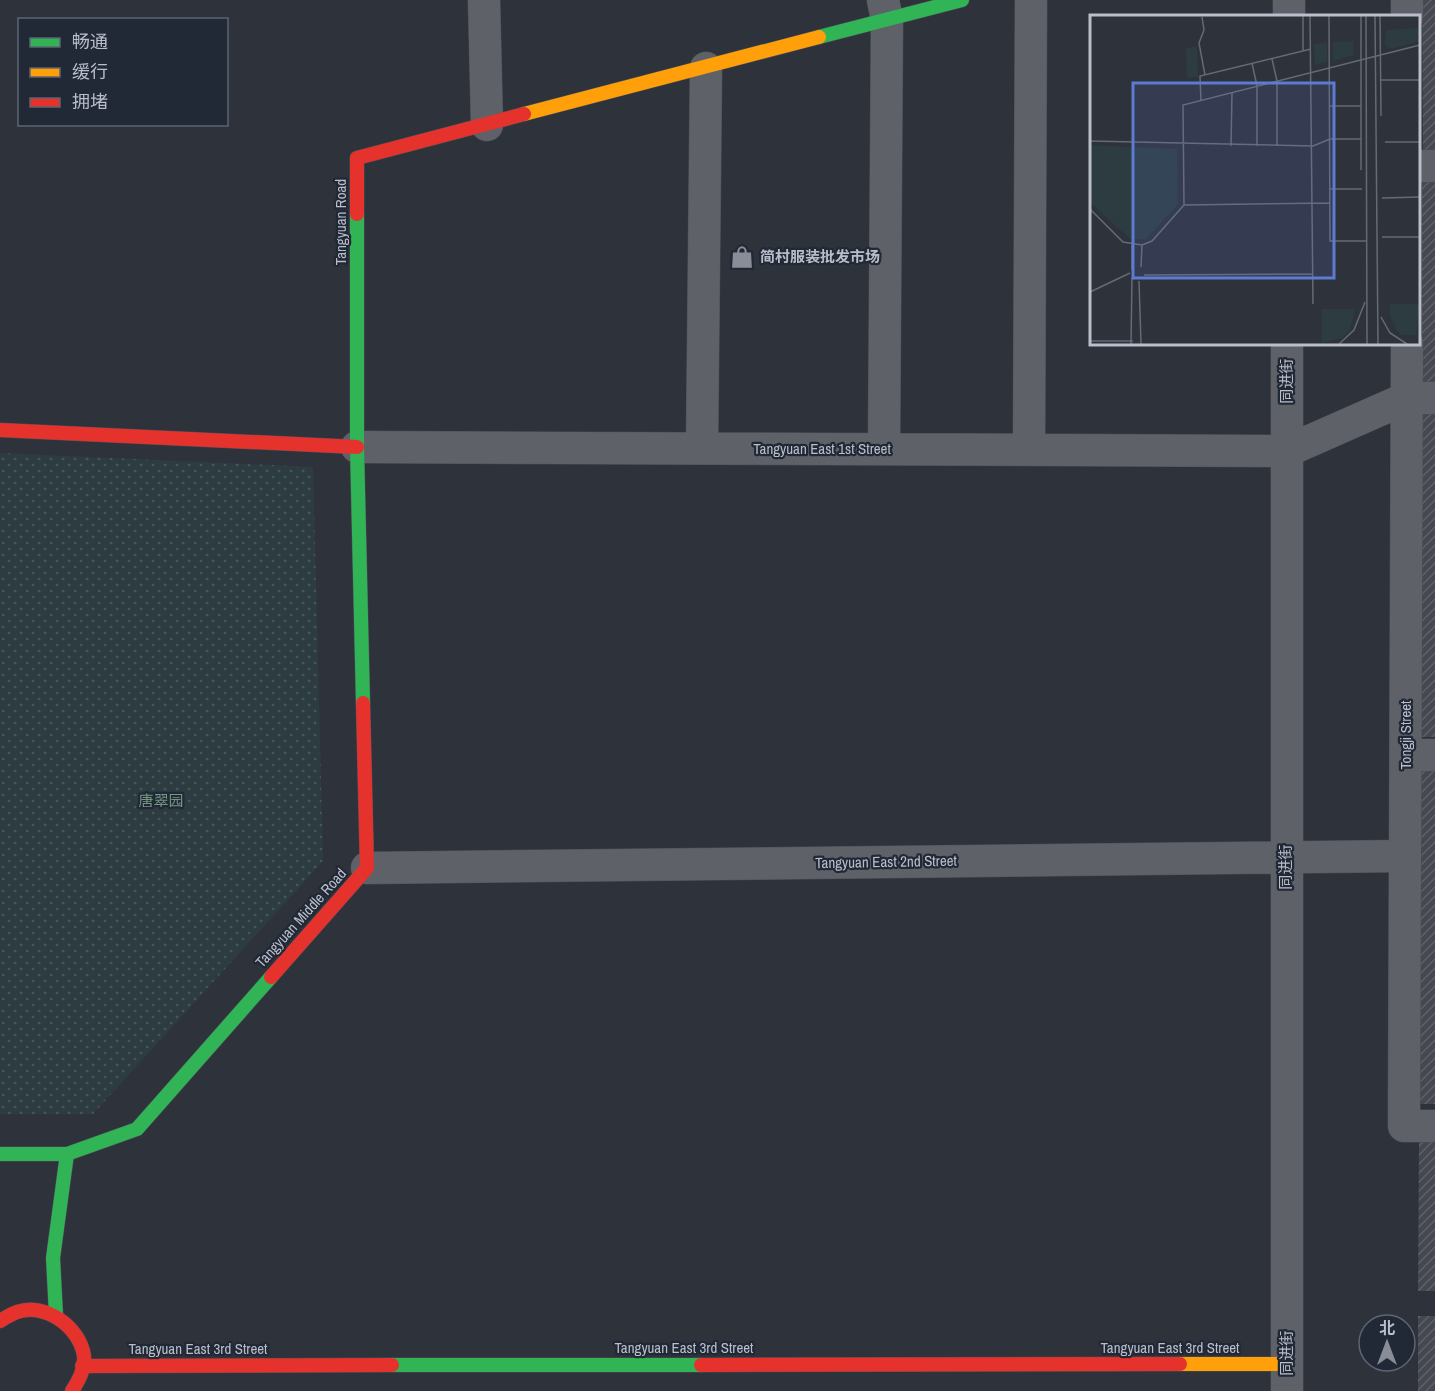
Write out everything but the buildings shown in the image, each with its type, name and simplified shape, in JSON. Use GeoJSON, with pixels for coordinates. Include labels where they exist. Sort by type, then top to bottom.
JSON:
{"type":"FeatureCollection","features":[{"type":"Feature","properties":{"kind":"street"},"geometry":{"type":"LineString","coordinates":[[484,0],[487,124]]}},
{"type":"Feature","properties":{"kind":"street","name":"Tangyuan Road"},"geometry":{"type":"LineString","coordinates":[[357,447],[357,158],[706,68],[885,10],[962,0]]}},
{"type":"Feature","properties":{"kind":"street"},"geometry":{"type":"LineString","coordinates":[[1029,450],[1031,0]]}},
{"type":"Feature","properties":{"kind":"street"},"geometry":{"type":"LineString","coordinates":[[1288,15],[1289,0]]}},
{"type":"Feature","properties":{"kind":"street"},"geometry":{"type":"LineString","coordinates":[[884,449],[885,10]]}},
{"type":"Feature","properties":{"kind":"street"},"geometry":{"type":"LineString","coordinates":[[702,448],[706,68]]}},
{"type":"Feature","properties":{"kind":"street","name":"同进街"},"geometry":{"type":"LineString","coordinates":[[1287,345],[1287,1377]]}},
{"type":"Feature","properties":{"kind":"street","name":"Tongji Street"},"geometry":{"type":"LineString","coordinates":[[1407,345],[1421,398],[1420,755],[1405,856],[1404,1126],[1435,1126]]}},
{"type":"Feature","properties":{"kind":"street"},"geometry":{"type":"LineString","coordinates":[[1287,451],[1421,398]]}},
{"type":"Feature","properties":{"kind":"street"},"geometry":{"type":"LineString","coordinates":[[0,430],[357,447]]}},
{"type":"Feature","properties":{"kind":"street","name":"Tangyuan East 1st Street"},"geometry":{"type":"LineString","coordinates":[[357,447],[1287,451]]}},
{"type":"Feature","properties":{"kind":"street","name":"Tangyuan Middle Road"},"geometry":{"type":"LineString","coordinates":[[0,1154],[68,1154],[137,1129],[367,868],[357,447]]}},
{"type":"Feature","properties":{"kind":"street","name":"Tangyuan East 2nd Street"},"geometry":{"type":"LineString","coordinates":[[367,868],[1405,856]]}},
{"type":"Feature","properties":{"kind":"street"},"geometry":{"type":"LineString","coordinates":[[56,1315],[52,1303],[53,1274],[59,1207],[68,1154]]}},
{"type":"Feature","properties":{"kind":"street"},"geometry":{"type":"LineString","coordinates":[[0,1321],[20,1310],[36,1309],[56,1315],[68,1323],[78,1337],[83,1353],[82,1366],[72,1391]]}},
{"type":"Feature","properties":{"kind":"street","name":"Tangyuan East 3rd Street"},"geometry":{"type":"LineString","coordinates":[[82,1366],[1287,1377]]}},
{"type":"Feature","properties":{"kind":"green space","name":"唐翠园"},"geometry":{"type":"Polygon","coordinates":[[[0,453],[313,467],[323,861],[93,1114],[0,1114],[0,453]]]}},
{"type":"Feature","properties":{"kind":"traffic: fast"},"geometry":{"type":"LineString","coordinates":[[819,37],[962,0]]}},
{"type":"Feature","properties":{"kind":"traffic: fast"},"geometry":{"type":"LineString","coordinates":[[357,214],[357,447],[363,703]]}},
{"type":"Feature","properties":{"kind":"traffic: fast"},"geometry":{"type":"LineString","coordinates":[[0,1154],[67,1154],[137,1129],[271,977]]}},
{"type":"Feature","properties":{"kind":"traffic: fast"},"geometry":{"type":"LineString","coordinates":[[56,1315],[53,1258],[67,1154]]}},
{"type":"Feature","properties":{"kind":"traffic: fast"},"geometry":{"type":"LineString","coordinates":[[392,1365],[701,1365]]}},
{"type":"Feature","properties":{"kind":"traffic: slow"},"geometry":{"type":"LineString","coordinates":[[524,114],[819,37]]}},
{"type":"Feature","properties":{"kind":"traffic: slow"},"geometry":{"type":"LineString","coordinates":[[1180,1364],[1287,1364]]}},
{"type":"Feature","properties":{"kind":"traffic: jam"},"geometry":{"type":"LineString","coordinates":[[357,214],[357,158],[524,114]]}},
{"type":"Feature","properties":{"kind":"traffic: jam"},"geometry":{"type":"LineString","coordinates":[[0,430],[357,447]]}},
{"type":"Feature","properties":{"kind":"traffic: jam"},"geometry":{"type":"LineString","coordinates":[[271,977],[367,868],[363,703]]}},
{"type":"Feature","properties":{"kind":"traffic: jam"},"geometry":{"type":"LineString","coordinates":[[0,1321],[17,1312],[28,1310],[39,1311],[60,1319],[76,1335],[84,1356],[81,1374],[72,1391]]}},
{"type":"Feature","properties":{"kind":"traffic: jam"},"geometry":{"type":"LineString","coordinates":[[701,1365],[1180,1364]]}},
{"type":"Feature","properties":{"kind":"traffic: jam"},"geometry":{"type":"LineString","coordinates":[[82,1366],[392,1365]]}},
{"type":"Feature","properties":{"kind":"place","name":"简村服装批发市场"},"geometry":{"type":"Point","coordinates":[742,257]}}]}
